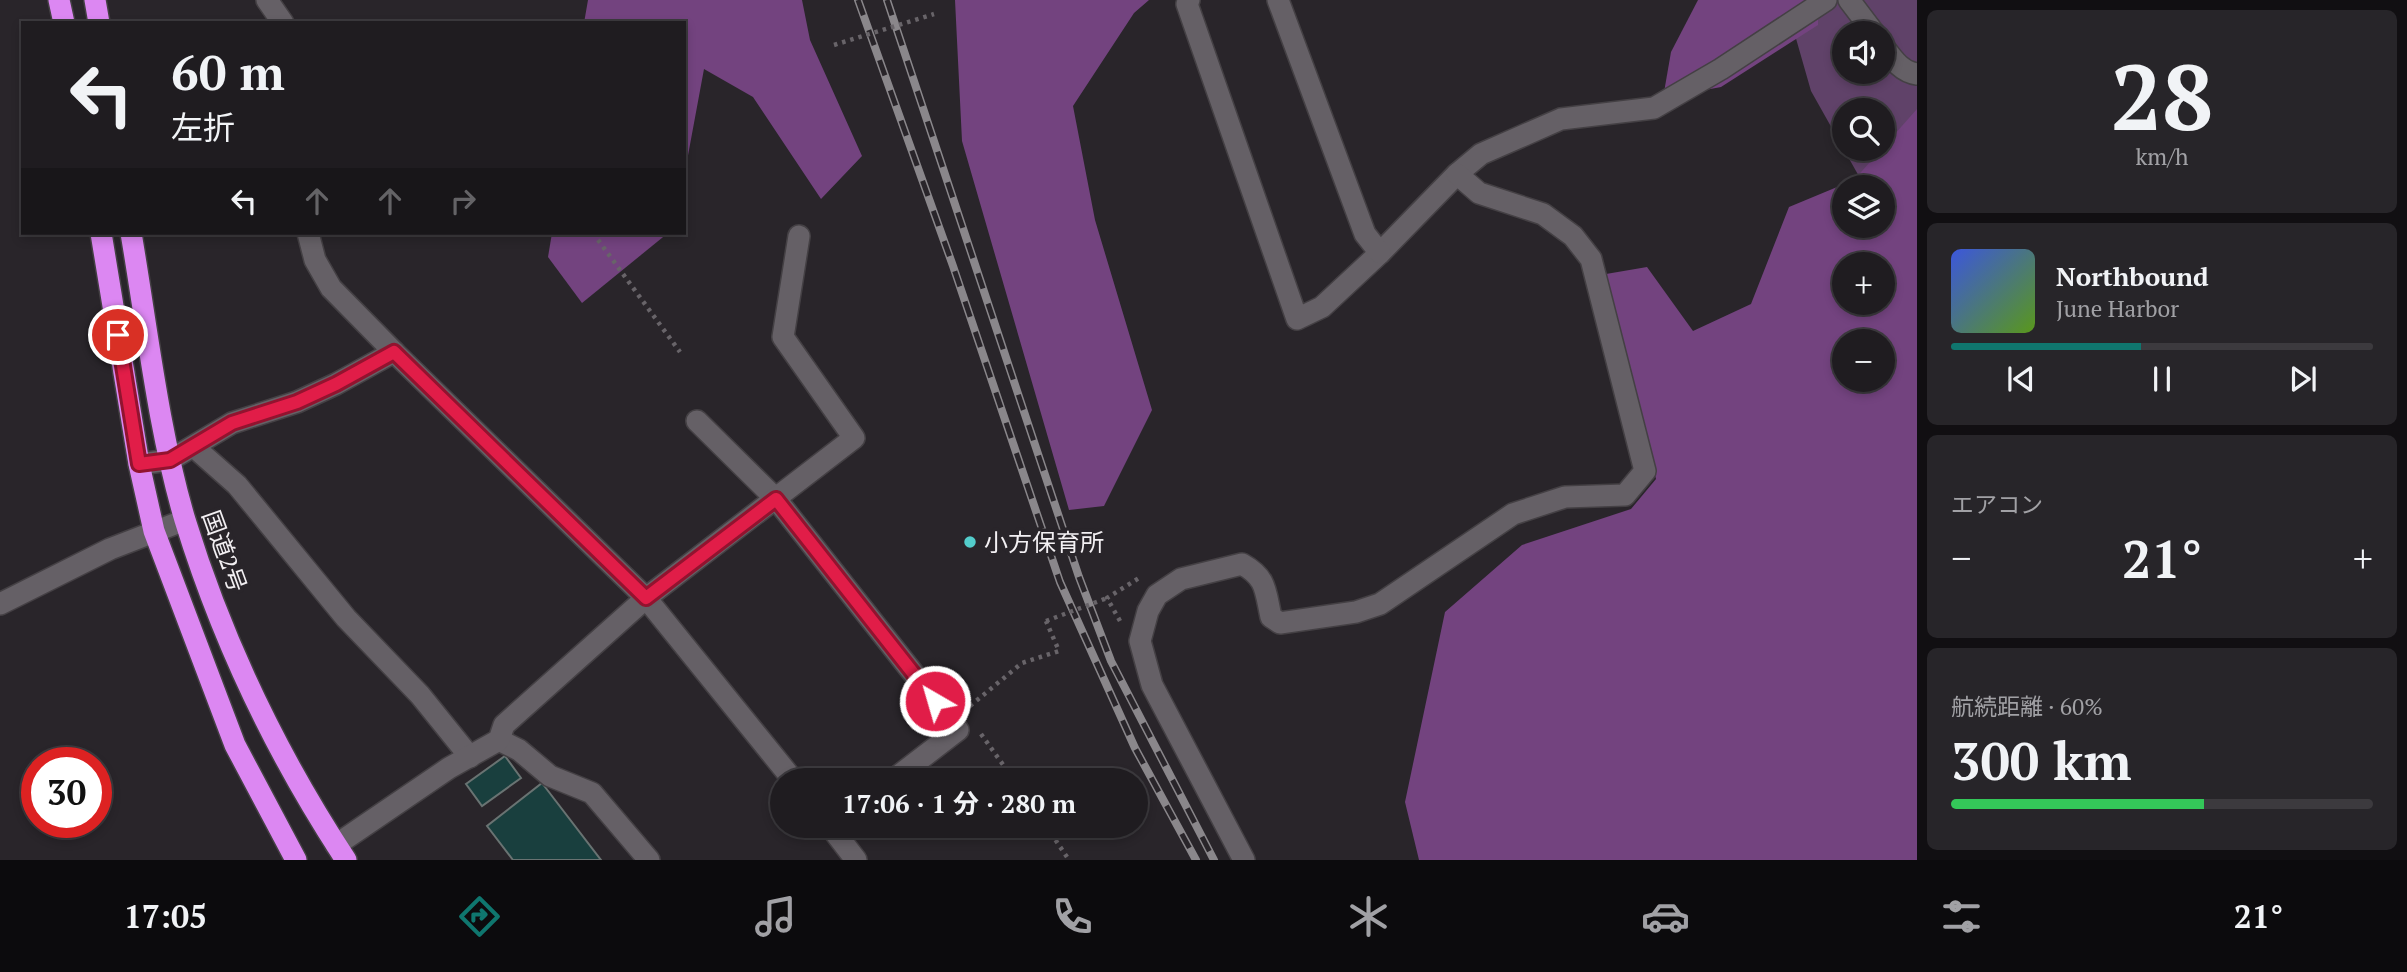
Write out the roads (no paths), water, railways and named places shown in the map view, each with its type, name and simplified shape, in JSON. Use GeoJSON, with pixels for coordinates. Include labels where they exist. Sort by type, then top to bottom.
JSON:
{"type":"FeatureCollection","features":[{"type":"Feature","properties":{"kind":"highway"},"geometry":{"type":"LineString","coordinates":[[59,0],[64,21]]}},
{"type":"Feature","properties":{"kind":"highway"},"geometry":{"type":"LineString","coordinates":[[95,0],[100,21]]}},
{"type":"Feature","properties":{"kind":"highway"},"geometry":{"type":"LineString","coordinates":[[101,235],[139,464],[155,531],[235,746],[296,860]]}},
{"type":"Feature","properties":{"kind":"highway","name":"国道2号"},"geometry":{"type":"LineString","coordinates":[[131,235],[170,460],[185,520],[238,664],[278,747],[341,853]]}},
{"type":"Feature","properties":{"kind":"street"},"geometry":{"type":"LineString","coordinates":[[267,0],[282,21]]}},
{"type":"Feature","properties":{"kind":"street"},"geometry":{"type":"LineString","coordinates":[[1189,0],[1187,4],[1297,318],[1322,307],[1380,253],[1457,174],[1481,154],[1561,119],[1654,108],[1721,69],[1826,0]]}},
{"type":"Feature","properties":{"kind":"street"},"geometry":{"type":"LineString","coordinates":[[1278,0],[1366,234],[1380,253]]}},
{"type":"Feature","properties":{"kind":"street"},"geometry":{"type":"LineString","coordinates":[[1849,0],[1865,21]]}},
{"type":"Feature","properties":{"kind":"street"},"geometry":{"type":"LineString","coordinates":[[1895,62],[1917,74]]}},
{"type":"Feature","properties":{"kind":"street"},"geometry":{"type":"LineString","coordinates":[[1244,860],[1152,685],[1140,641],[1157,595],[1181,579],[1242,564],[1257,572],[1263,584],[1271,617],[1280,623],[1356,612],[1380,604],[1513,514],[1565,497],[1625,495],[1644,471],[1591,260],[1573,236],[1543,214],[1479,193],[1457,174]]}},
{"type":"Feature","properties":{"kind":"street"},"geometry":{"type":"LineString","coordinates":[[309,235],[315,260],[331,288],[646,598],[783,768]]}},
{"type":"Feature","properties":{"kind":"street"},"geometry":{"type":"LineString","coordinates":[[341,853],[449,768],[499,740],[504,725],[646,598],[854,438],[783,337],[799,236]]}},
{"type":"Feature","properties":{"kind":"street"},"geometry":{"type":"LineString","coordinates":[[139,464],[170,460],[232,423],[297,402],[394,352]]}},
{"type":"Feature","properties":{"kind":"street"},"geometry":{"type":"LineString","coordinates":[[697,421],[776,499],[958,730],[909,768]]}},
{"type":"Feature","properties":{"kind":"street"},"geometry":{"type":"LineString","coordinates":[[194,447],[237,485],[346,618],[420,695],[470,757]]}},
{"type":"Feature","properties":{"kind":"street"},"geometry":{"type":"LineString","coordinates":[[0,604],[110,549],[185,520]]}},
{"type":"Feature","properties":{"kind":"street"},"geometry":{"type":"LineString","coordinates":[[499,740],[519,750],[550,776],[592,793],[649,860]]}},
{"type":"Feature","properties":{"kind":"street"},"geometry":{"type":"LineString","coordinates":[[837,838],[845,856]]}},
{"type":"Feature","properties":{"kind":"railway"},"geometry":{"type":"LineString","coordinates":[[858,0],[953,266],[1060,582],[1135,748],[1196,860]]}},
{"type":"Feature","properties":{"kind":"railway"},"geometry":{"type":"LineString","coordinates":[[887,0],[1079,577],[1111,661],[1214,860]]}},
{"type":"Feature","properties":{"kind":"place","name":"小方保育所"},"geometry":{"type":"Point","coordinates":[970,542]}}]}
